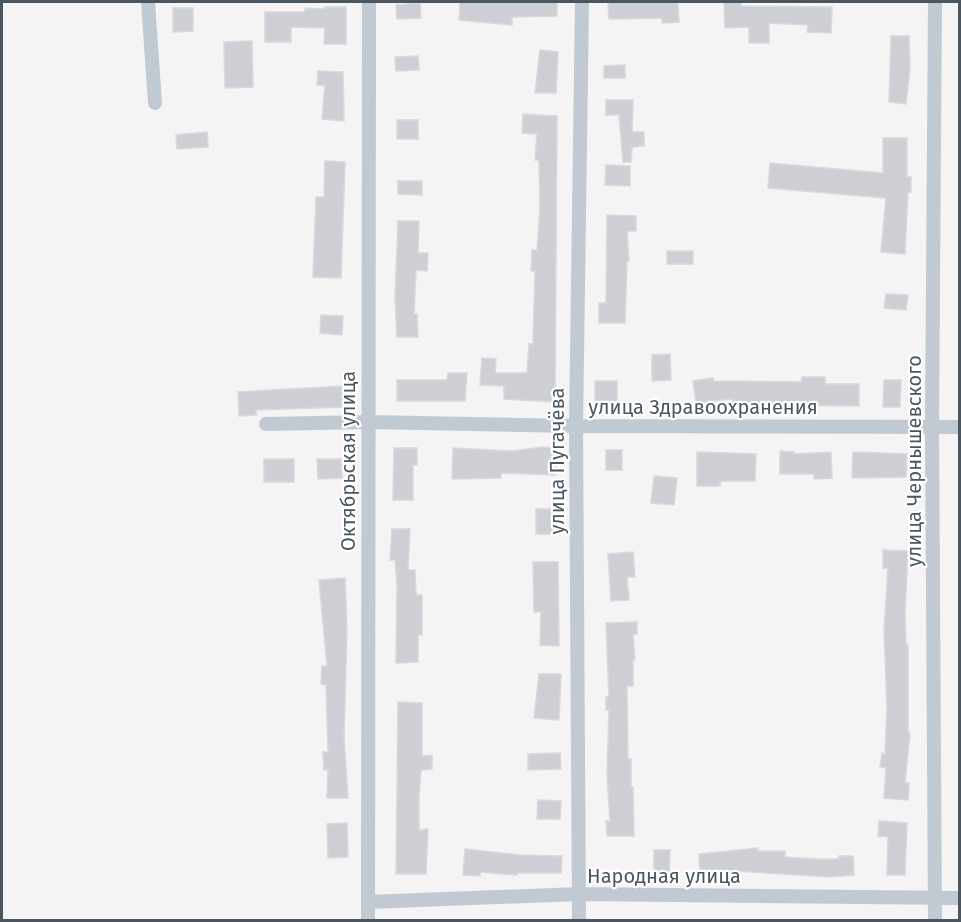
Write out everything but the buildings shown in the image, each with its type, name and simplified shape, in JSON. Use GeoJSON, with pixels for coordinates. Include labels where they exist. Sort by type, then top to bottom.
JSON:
{"type":"FeatureCollection","features":[{"type":"Feature","properties":{"kind":"street"},"geometry":{"type":"LineString","coordinates":[[148,2],[155,102]]}},
{"type":"Feature","properties":{"kind":"street","name":"Октябрьская улица"},"geometry":{"type":"LineString","coordinates":[[368,921],[369,2]]}},
{"type":"Feature","properties":{"kind":"street","name":"улица Пугачёва"},"geometry":{"type":"LineString","coordinates":[[579,921],[576,426],[582,2]]}},
{"type":"Feature","properties":{"kind":"street","name":"улица Чернышевского"},"geometry":{"type":"LineString","coordinates":[[935,2],[933,426],[935,921]]}},
{"type":"Feature","properties":{"kind":"street","name":"улица Здравоохранения"},"geometry":{"type":"LineString","coordinates":[[266,424],[368,422],[576,426],[960,427]]}},
{"type":"Feature","properties":{"kind":"street","name":"Народная улица"},"geometry":{"type":"LineString","coordinates":[[368,902],[579,894],[960,898]]}}]}
